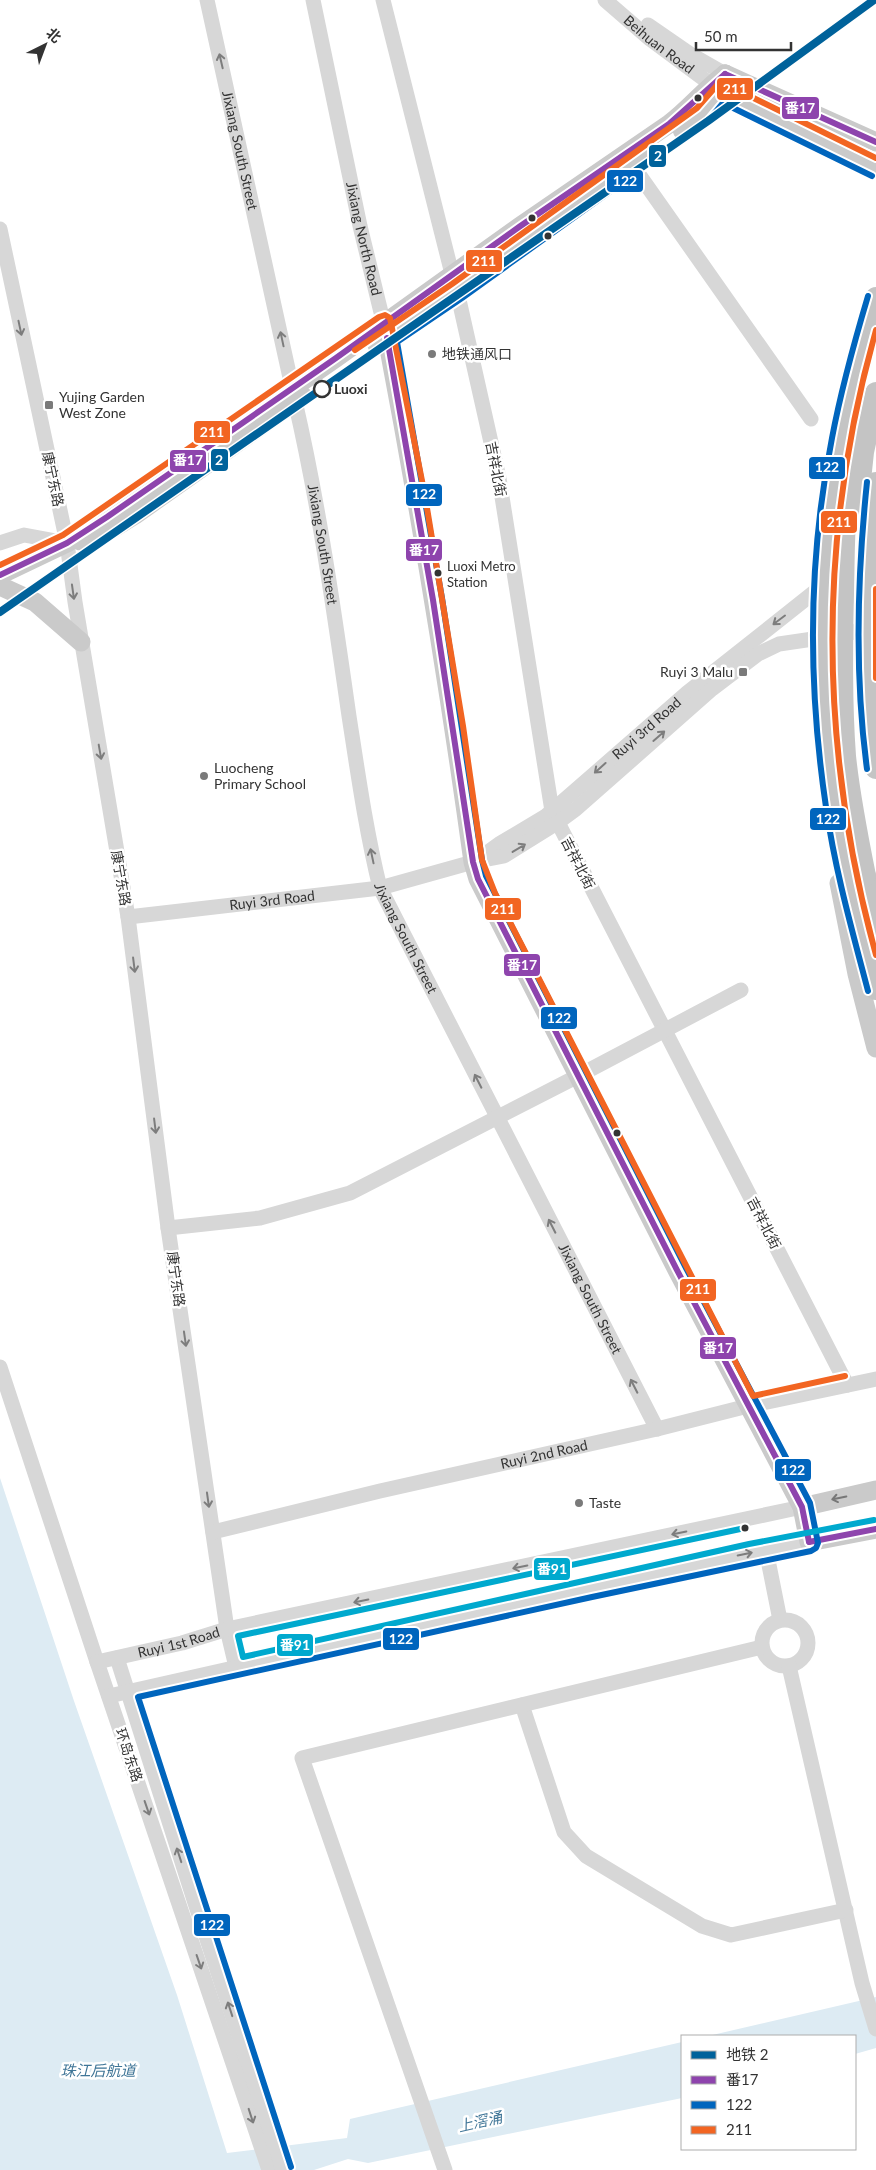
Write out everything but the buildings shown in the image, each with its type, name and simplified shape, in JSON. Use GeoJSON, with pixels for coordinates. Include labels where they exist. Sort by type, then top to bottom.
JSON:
{"type":"FeatureCollection","features":[{"type":"Feature","properties":{"kind":"highway"},"geometry":{"type":"LineString","coordinates":[[863,871],[828,755],[822,682],[821,610],[829,511],[842,429],[860,347],[876,298]]}},
{"type":"Feature","properties":{"kind":"highway"},"geometry":{"type":"LineString","coordinates":[[876,347],[852,452],[844,514],[842,650],[845,749],[853,812],[876,932]]}},
{"type":"Feature","properties":{"kind":"highway"},"geometry":{"type":"LineString","coordinates":[[876,393],[862,462],[856,516],[852,588],[853,650],[859,755],[866,809],[863,871],[876,989]]}},
{"type":"Feature","properties":{"kind":"highway"},"geometry":{"type":"LineString","coordinates":[[876,483],[868,560],[866,614],[869,694],[876,768]]}},
{"type":"Feature","properties":{"kind":"main road"},"geometry":{"type":"LineString","coordinates":[[0,575],[67,543],[90,540],[104,534],[128,520],[294,394],[628,160],[719,83]]}},
{"type":"Feature","properties":{"kind":"main road","name":"Beihuan Road"},"geometry":{"type":"LineString","coordinates":[[719,83],[876,142]]}},
{"type":"Feature","properties":{"kind":"main road","name":"Beihuan Road"},"geometry":{"type":"LineString","coordinates":[[719,83],[876,168]]}},
{"type":"Feature","properties":{"kind":"main road"},"geometry":{"type":"LineString","coordinates":[[876,291],[850,372],[838,427],[821,541],[813,640],[818,743],[830,835],[857,974],[876,1048]]}},
{"type":"Feature","properties":{"kind":"main road","name":"Jixiang North Road"},"geometry":{"type":"LineString","coordinates":[[385,331],[416,497],[454,727],[473,862],[486,897],[748,1406],[802,1506],[809,1542]]}},
{"type":"Feature","properties":{"kind":"main road"},"geometry":{"type":"LineString","coordinates":[[821,541],[876,544]]}},
{"type":"Feature","properties":{"kind":"main road"},"geometry":{"type":"LineString","coordinates":[[0,586],[35,602],[81,642]]}},
{"type":"Feature","properties":{"kind":"main road"},"geometry":{"type":"LineString","coordinates":[[814,684],[822,671],[840,661],[876,661]]}},
{"type":"Feature","properties":{"kind":"main road","name":"Ruyi 1st Road"},"geometry":{"type":"LineString","coordinates":[[802,1506],[876,1490]]}},
{"type":"Feature","properties":{"kind":"main road"},"geometry":{"type":"LineString","coordinates":[[809,1542],[876,1529]]}},
{"type":"Feature","properties":{"kind":"street","name":"Jixiang South Street"},"geometry":{"type":"LineString","coordinates":[[207,0],[306,452],[330,587],[367,832],[380,888],[656,1429]]}},
{"type":"Feature","properties":{"kind":"street","name":"Jixiang North Road"},"geometry":{"type":"LineString","coordinates":[[313,0],[360,226],[385,331]]}},
{"type":"Feature","properties":{"kind":"street","name":"吉祥北街"},"geometry":{"type":"LineString","coordinates":[[382,0],[455,282],[499,478],[555,817],[847,1385]]}},
{"type":"Feature","properties":{"kind":"street","name":"Beihuan Road"},"geometry":{"type":"LineString","coordinates":[[605,0],[650,39],[719,83]]}},
{"type":"Feature","properties":{"kind":"street","name":"Beihuan Road"},"geometry":{"type":"LineString","coordinates":[[620,0],[719,83]]}},
{"type":"Feature","properties":{"kind":"street"},"geometry":{"type":"LineString","coordinates":[[628,160],[811,419]]}},
{"type":"Feature","properties":{"kind":"street","name":"康宁东路"},"geometry":{"type":"LineString","coordinates":[[0,229],[7,302],[67,543],[81,642],[128,917],[168,1228],[227,1629],[236,1667]]}},
{"type":"Feature","properties":{"kind":"street"},"geometry":{"type":"LineString","coordinates":[[0,542],[24,534],[67,543]]}},
{"type":"Feature","properties":{"kind":"street","name":"Ruyi 3rd Road"},"geometry":{"type":"LineString","coordinates":[[555,817],[687,693],[817,590]]}},
{"type":"Feature","properties":{"kind":"street","name":"Ruyi 3rd Road"},"geometry":{"type":"LineString","coordinates":[[128,917],[380,888],[473,862],[504,856],[758,654],[779,644],[858,632],[876,625]]}},
{"type":"Feature","properties":{"kind":"street"},"geometry":{"type":"LineString","coordinates":[[168,1228],[260,1218],[350,1192],[497,1118],[741,990]]}},
{"type":"Feature","properties":{"kind":"street","name":"环岛东路"},"geometry":{"type":"LineString","coordinates":[[0,1367],[97,1662],[266,2140]]}},
{"type":"Feature","properties":{"kind":"street","name":"Ruyi 2nd Road"},"geometry":{"type":"LineString","coordinates":[[213,1532],[380,1491],[656,1429],[748,1406],[876,1379]]}},
{"type":"Feature","properties":{"kind":"street","name":"Ruyi 1st Road"},"geometry":{"type":"LineString","coordinates":[[97,1662],[182,1643],[227,1629],[802,1506]]}},
{"type":"Feature","properties":{"kind":"street"},"geometry":{"type":"LineString","coordinates":[[109,1696],[809,1542]]}},
{"type":"Feature","properties":{"kind":"street"},"geometry":{"type":"LineString","coordinates":[[766,1550],[780,1620]]}},
{"type":"Feature","properties":{"kind":"street"},"geometry":{"type":"LineString","coordinates":[[780,1620],[798,1623],[808,1638],[808,1647],[804,1656],[798,1662],[789,1666],[780,1666],[772,1662],[765,1656],[762,1647],[762,1638],[765,1630],[772,1623],[780,1620]]}},
{"type":"Feature","properties":{"kind":"street"},"geometry":{"type":"LineString","coordinates":[[443,2166],[302,1758],[762,1647]]}},
{"type":"Feature","properties":{"kind":"street","name":"环岛东路"},"geometry":{"type":"LineString","coordinates":[[117,1658],[266,2140]]}},
{"type":"Feature","properties":{"kind":"street"},"geometry":{"type":"LineString","coordinates":[[789,1666],[866,1996],[876,2029]]}},
{"type":"Feature","properties":{"kind":"street"},"geometry":{"type":"LineString","coordinates":[[522,1705],[564,1832],[586,1856],[702,1926],[731,1935],[846,1910]]}},
{"type":"Feature","properties":{"kind":"street"},"geometry":{"type":"LineString","coordinates":[[266,2140],[269,2170]]}},
{"type":"Feature","properties":{"kind":"street"},"geometry":{"type":"LineString","coordinates":[[266,2140],[283,2170]]}},
{"type":"Feature","properties":{"kind":"water","name":"珠江后航道"},"geometry":{"type":"Polygon","coordinates":[[[0,1478],[74,1701],[177,1995],[227,2153],[347,2138],[350,2119],[681,2042],[681,2098],[368,2163],[348,2159],[314,2170],[0,2170],[0,1478]]]}},
{"type":"Feature","properties":{"kind":"water"},"geometry":{"type":"Polygon","coordinates":[[[876,1997],[876,2048],[856,2054],[856,2035],[712,2035],[876,1997]]]}},
{"type":"Feature","properties":{"kind":"metro line","name":"2"},"geometry":{"type":"LineString","coordinates":[[0,612],[708,121],[874,0]]}},
{"type":"Feature","properties":{"kind":"transit line","name":"番17"},"geometry":{"type":"LineString","coordinates":[[725,74],[876,142]]}},
{"type":"Feature","properties":{"kind":"transit line","name":"番17"},"geometry":{"type":"LineString","coordinates":[[0,575],[67,543],[107,517],[336,358],[519,227],[669,124],[725,74]]}},
{"type":"Feature","properties":{"kind":"transit line","name":"211"},"geometry":{"type":"LineString","coordinates":[[355,350],[452,284],[697,108],[718,84],[725,84],[876,158]]}},
{"type":"Feature","properties":{"kind":"transit line","name":"122"},"geometry":{"type":"LineString","coordinates":[[291,2167],[138,1697],[811,1551],[816,1548],[818,1543],[810,1503],[686,1268],[486,876],[442,598],[397,342],[462,298],[708,121],[723,103],[872,176]]}},
{"type":"Feature","properties":{"kind":"transit line","name":"122"},"geometry":{"type":"LineString","coordinates":[[868,296],[839,402],[824,484],[818,530],[813,622],[816,715],[826,807],[839,877],[868,991]]}},
{"type":"Feature","properties":{"kind":"transit line","name":"211"},"geometry":{"type":"LineString","coordinates":[[0,565],[63,535],[379,317],[385,315],[390,318],[425,496],[463,726],[482,860],[495,893],[753,1396],[845,1376]]}},
{"type":"Feature","properties":{"kind":"transit line","name":"211"},"geometry":{"type":"LineString","coordinates":[[876,330],[857,408],[843,486],[835,564],[833,642],[835,721],[844,799],[857,877],[876,955]]}},
{"type":"Feature","properties":{"kind":"transit line","name":"番17"},"geometry":{"type":"LineString","coordinates":[[387,338],[433,600],[473,862],[478,879],[678,1272],[802,1507],[809,1542]]}},
{"type":"Feature","properties":{"kind":"transit line","name":"122"},"geometry":{"type":"LineString","coordinates":[[867,482],[858,626],[860,697],[867,769]]}},
{"type":"Feature","properties":{"kind":"transit line","name":"211"},"geometry":{"type":"LineString","coordinates":[[876,589],[876,678]]}},
{"type":"Feature","properties":{"kind":"transit line","name":"番91"},"geometry":{"type":"LineString","coordinates":[[745,1528],[238,1636],[243,1657],[749,1544],[874,1520]]}},
{"type":"Feature","properties":{"kind":"transit line","name":"番17"},"geometry":{"type":"LineString","coordinates":[[809,1542],[876,1529]]}},
{"type":"Feature","properties":{"kind":"place","name":"地铁通风口"},"geometry":{"type":"Point","coordinates":[432,354]}},
{"type":"Feature","properties":{"kind":"place","name":"Luoxi"},"geometry":{"type":"Point","coordinates":[322,389]}},
{"type":"Feature","properties":{"kind":"place","name":"Yujing Garden West Zone"},"geometry":{"type":"Point","coordinates":[49,405]}},
{"type":"Feature","properties":{"kind":"place","name":"Luoxi Metro Station"},"geometry":{"type":"Point","coordinates":[438,573]}},
{"type":"Feature","properties":{"kind":"place","name":"Ruyi 3 Malu"},"geometry":{"type":"Point","coordinates":[743,672]}},
{"type":"Feature","properties":{"kind":"place","name":"Luocheng Primary School"},"geometry":{"type":"Point","coordinates":[204,776]}},
{"type":"Feature","properties":{"kind":"place","name":"Taste"},"geometry":{"type":"Point","coordinates":[579,1503]}},
{"type":"Feature","properties":{"kind":"water label","name":"上滘涌"},"geometry":{"type":"Point","coordinates":[480,2122]}}]}
